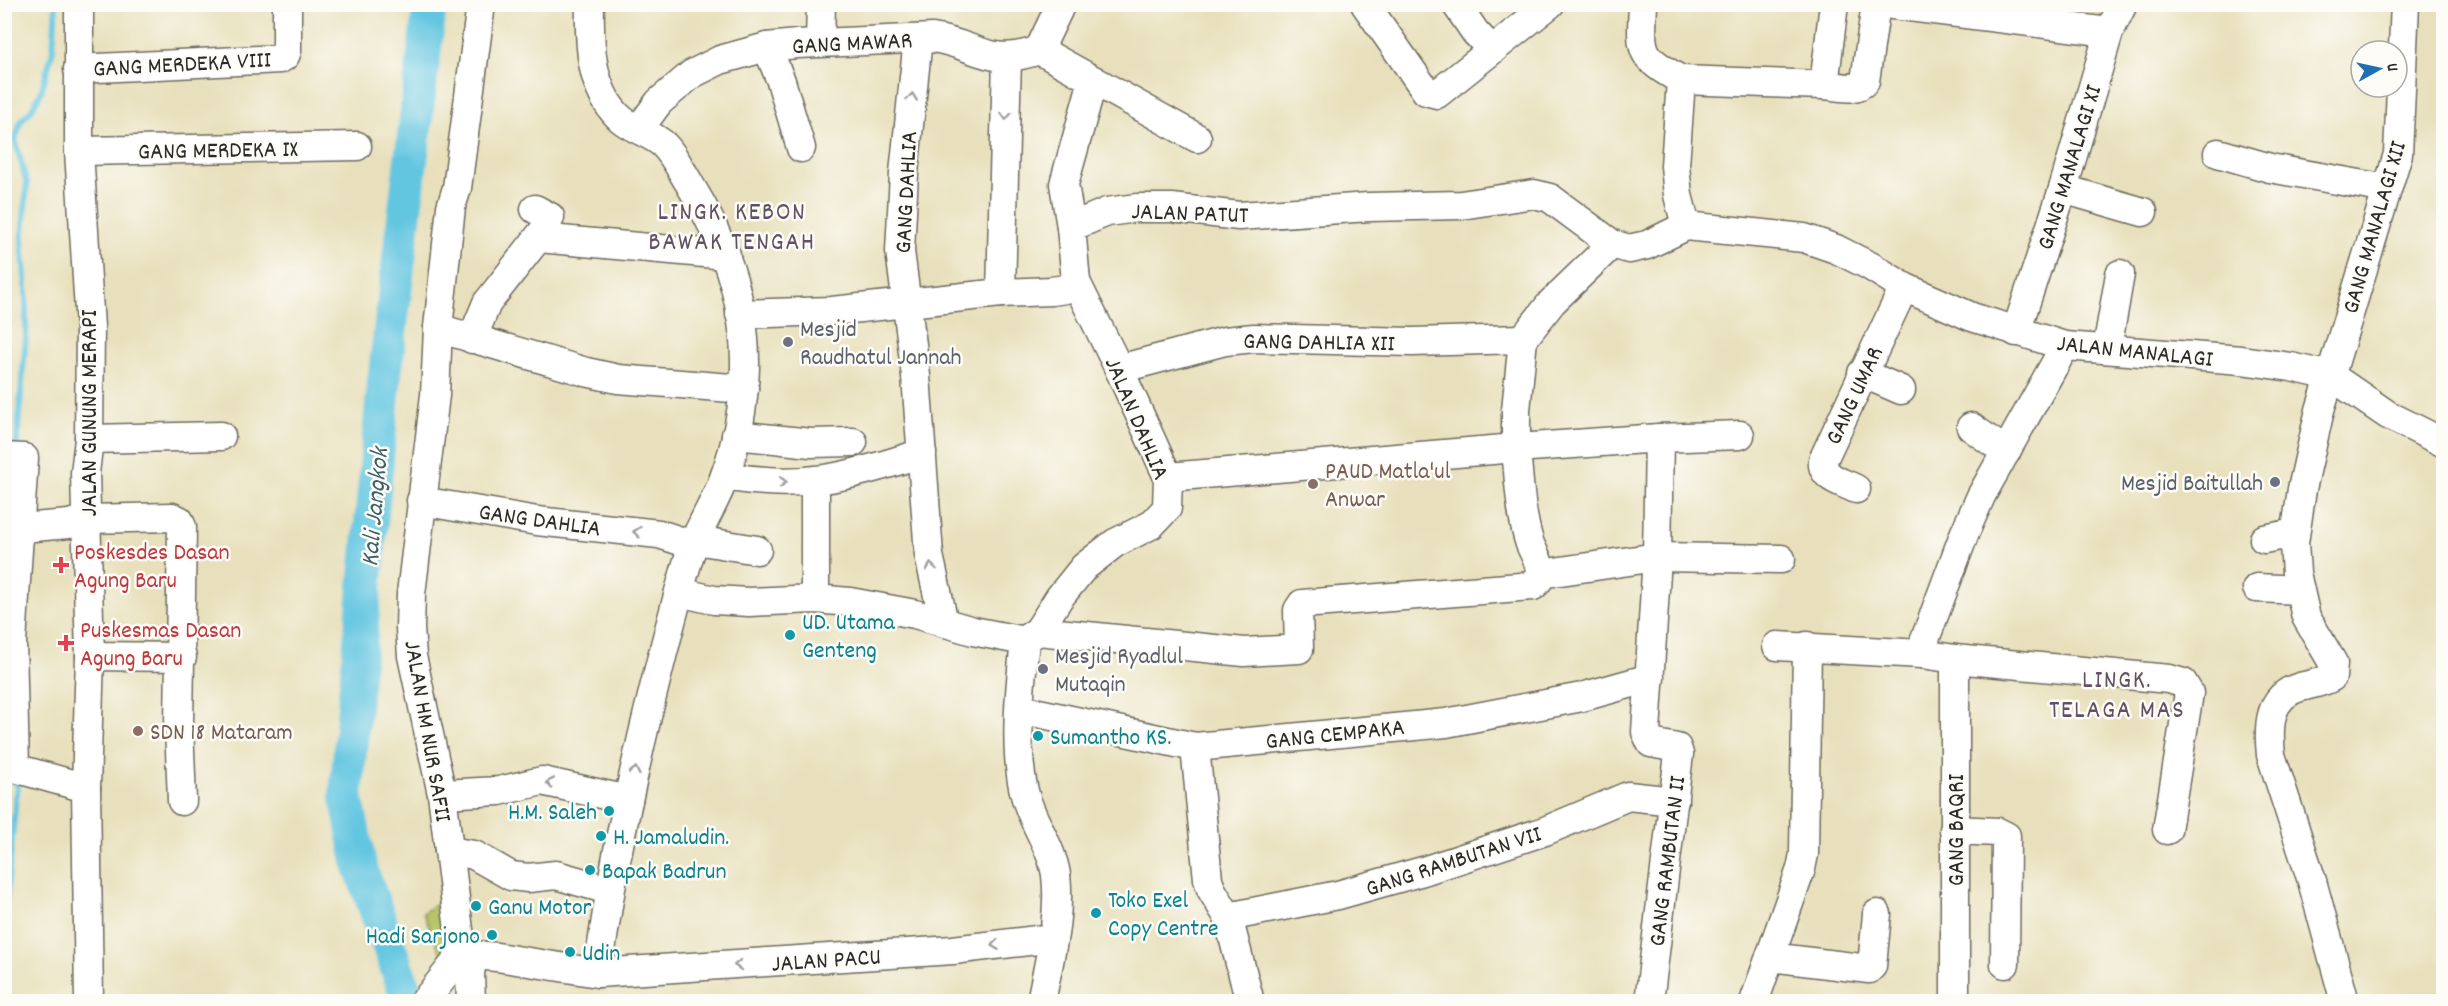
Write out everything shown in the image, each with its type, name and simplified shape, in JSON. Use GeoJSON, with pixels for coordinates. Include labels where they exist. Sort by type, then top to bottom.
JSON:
{"type":"FeatureCollection","features":[{"type":"Feature","properties":{"kind":"street","name":"JALAN GUNUNG MERAPI"},"geometry":{"type":"LineString","coordinates":[[79,4],[79,151],[90,327],[89,439],[85,473],[90,656],[86,788],[89,1002]]}},
{"type":"Feature","properties":{"kind":"street","name":"GANG MERDEKA VIII"},"geometry":{"type":"LineString","coordinates":[[78,69],[280,58],[285,56],[287,51],[287,4]]}},
{"type":"Feature","properties":{"kind":"street"},"geometry":{"type":"LineString","coordinates":[[481,4],[457,188],[451,207],[438,328],[586,372],[618,379],[744,390]]}},
{"type":"Feature","properties":{"kind":"street"},"geometry":{"type":"LineString","coordinates":[[590,4],[591,50],[594,70],[603,96],[620,118],[664,145],[708,215],[726,255],[736,289],[744,344],[744,390],[736,435],[725,476],[694,543],[679,592],[628,800],[609,890],[598,973]]}},
{"type":"Feature","properties":{"kind":"street"},"geometry":{"type":"LineString","coordinates":[[820,42],[821,4]]}},
{"type":"Feature","properties":{"kind":"street"},"geometry":{"type":"LineString","coordinates":[[1061,4],[1039,50],[1197,138]]}},
{"type":"Feature","properties":{"kind":"street"},"geometry":{"type":"LineString","coordinates":[[1365,4],[1426,92],[1432,95],[1437,94],[1550,4]]}},
{"type":"Feature","properties":{"kind":"street"},"geometry":{"type":"LineString","coordinates":[[1456,4],[1475,32],[1492,50]]}},
{"type":"Feature","properties":{"kind":"street"},"geometry":{"type":"LineString","coordinates":[[1642,4],[1642,40],[1646,54],[1654,65],[1681,80],[1857,87],[1863,85],[1865,81],[1876,4]]}},
{"type":"Feature","properties":{"kind":"street"},"geometry":{"type":"LineString","coordinates":[[1824,85],[1834,4]]}},
{"type":"Feature","properties":{"kind":"street"},"geometry":{"type":"LineString","coordinates":[[1885,4],[2109,32]]}},
{"type":"Feature","properties":{"kind":"street","name":"GANG MANALAGI XI"},"geometry":{"type":"LineString","coordinates":[[2016,332],[2063,189],[2109,32],[2123,4]]}},
{"type":"Feature","properties":{"kind":"street","name":"GANG MANALAGI XII"},"geometry":{"type":"LineString","coordinates":[[2345,1002],[2312,881],[2271,755],[2269,734],[2273,709],[2283,694],[2296,688],[2324,682],[2332,677],[2334,669],[2329,654],[2306,617],[2295,573],[2295,533],[2309,451],[2398,154],[2405,4]]}},
{"type":"Feature","properties":{"kind":"street","name":"GANG MAWAR"},"geometry":{"type":"LineString","coordinates":[[639,129],[659,102],[692,74],[720,60],[767,48],[820,42],[856,43],[933,38],[947,40],[993,57],[1007,58],[1039,50]]}},
{"type":"Feature","properties":{"kind":"street","name":"GANG DAHLIA"},"geometry":{"type":"LineString","coordinates":[[918,39],[901,212],[900,251],[922,453],[929,555],[944,623]]}},
{"type":"Feature","properties":{"kind":"street"},"geometry":{"type":"LineString","coordinates":[[767,48],[789,103],[801,148]]}},
{"type":"Feature","properties":{"kind":"street"},"geometry":{"type":"LineString","coordinates":[[1000,293],[1007,58]]}},
{"type":"Feature","properties":{"kind":"street"},"geometry":{"type":"LineString","coordinates":[[740,314],[832,311],[1000,293],[1066,289],[1076,282],[1064,184],[1092,80]]}},
{"type":"Feature","properties":{"kind":"street"},"geometry":{"type":"LineString","coordinates":[[679,592],[714,600],[749,602],[816,599],[872,605],[944,623],[1031,636],[1235,651],[1299,649],[1298,610],[1302,604],[1537,583],[1540,574],[1537,557],[1530,544],[1521,501],[1516,448],[1516,410],[1523,339],[1552,302],[1612,244],[1629,249],[1647,245],[1686,226],[1675,166],[1681,80]]}},
{"type":"Feature","properties":{"kind":"street","name":"GANG MERDEKA IX"},"geometry":{"type":"LineString","coordinates":[[79,151],[357,146]]}},
{"type":"Feature","properties":{"kind":"street"},"geometry":{"type":"LineString","coordinates":[[2217,153],[2270,168],[2387,189]]}},
{"type":"Feature","properties":{"kind":"street"},"geometry":{"type":"LineString","coordinates":[[2063,189],[2143,212]]}},
{"type":"Feature","properties":{"kind":"street","name":"JALAN PATUT"},"geometry":{"type":"LineString","coordinates":[[1071,227],[1107,212],[1137,208],[1172,208],[1239,216],[1369,207],[1461,205],[1534,194],[1550,198],[1612,244]]}},
{"type":"Feature","properties":{"kind":"street"},"geometry":{"type":"LineString","coordinates":[[472,339],[487,303],[539,238],[550,217],[535,209]]}},
{"type":"Feature","properties":{"kind":"street","name":"JALAN MANALAGI"},"geometry":{"type":"LineString","coordinates":[[1686,226],[1804,238],[1822,243],[1870,266],[1904,287],[1972,317],[2065,346],[2241,360],[2291,367],[2331,376],[2388,415],[2444,442]]}},
{"type":"Feature","properties":{"kind":"street"},"geometry":{"type":"LineString","coordinates":[[539,238],[726,255]]}},
{"type":"Feature","properties":{"kind":"street"},"geometry":{"type":"LineString","coordinates":[[2107,349],[2120,274]]}},
{"type":"Feature","properties":{"kind":"street","name":"JALAN DAHLIA"},"geometry":{"type":"LineString","coordinates":[[1031,636],[1084,567],[1115,543],[1151,525],[1167,508],[1168,477],[1076,282]]}},
{"type":"Feature","properties":{"kind":"street","name":"GANG UMAR"},"geometry":{"type":"LineString","coordinates":[[1856,489],[1827,475],[1822,465],[1862,373],[1904,287]]}},
{"type":"Feature","properties":{"kind":"street","name":"JALAN HM NUR SAFII"},"geometry":{"type":"LineString","coordinates":[[438,328],[434,406],[411,594],[412,656],[442,794],[462,957],[470,974],[471,1002]]}},
{"type":"Feature","properties":{"kind":"street","name":"GANG DAHLIA XII"},"geometry":{"type":"LineString","coordinates":[[1119,369],[1225,341],[1254,338],[1412,342],[1523,339]]}},
{"type":"Feature","properties":{"kind":"street"},"geometry":{"type":"LineString","coordinates":[[1922,654],[1924,642],[1965,531],[1981,496],[2065,346]]}},
{"type":"Feature","properties":{"kind":"street"},"geometry":{"type":"LineString","coordinates":[[1862,373],[1901,390]]}},
{"type":"Feature","properties":{"kind":"street"},"geometry":{"type":"LineString","coordinates":[[1971,426],[2006,452]]}},
{"type":"Feature","properties":{"kind":"street"},"geometry":{"type":"LineString","coordinates":[[736,435],[811,443],[853,442]]}},
{"type":"Feature","properties":{"kind":"street"},"geometry":{"type":"LineString","coordinates":[[1168,477],[1516,448],[1740,435]]}},
{"type":"Feature","properties":{"kind":"street"},"geometry":{"type":"LineString","coordinates":[[89,439],[221,436]]}},
{"type":"Feature","properties":{"kind":"street"},"geometry":{"type":"LineString","coordinates":[[1650,678],[1657,557],[1659,438]]}},
{"type":"Feature","properties":{"kind":"street"},"geometry":{"type":"LineString","coordinates":[[725,476],[754,481],[815,482],[870,470],[922,453]]}},
{"type":"Feature","properties":{"kind":"street"},"geometry":{"type":"LineString","coordinates":[[12,457],[21,528],[12,642],[9,766],[86,788]]}},
{"type":"Feature","properties":{"kind":"street"},"geometry":{"type":"LineString","coordinates":[[815,482],[816,599]]}},
{"type":"Feature","properties":{"kind":"street","name":"GANG DAHLIA"},"geometry":{"type":"LineString","coordinates":[[421,501],[537,521],[659,534],[694,543],[757,550]]}},
{"type":"Feature","properties":{"kind":"street"},"geometry":{"type":"LineString","coordinates":[[21,528],[69,524],[87,519],[172,517],[179,520],[182,527],[182,657],[179,725],[182,801]]}},
{"type":"Feature","properties":{"kind":"street"},"geometry":{"type":"LineString","coordinates":[[2264,539],[2295,533]]}},
{"type":"Feature","properties":{"kind":"street"},"geometry":{"type":"LineString","coordinates":[[1540,574],[1657,557],[1781,559]]}},
{"type":"Feature","properties":{"kind":"street"},"geometry":{"type":"LineString","coordinates":[[2257,588],[2299,590]]}},
{"type":"Feature","properties":{"kind":"street"},"geometry":{"type":"LineString","coordinates":[[1031,636],[1020,709],[1019,757],[1022,785],[1056,872],[1057,900],[1053,938],[1041,1002]]}},
{"type":"Feature","properties":{"kind":"street"},"geometry":{"type":"LineString","coordinates":[[1777,646],[1922,654],[2169,679],[2183,683],[2188,693],[2167,830]]}},
{"type":"Feature","properties":{"kind":"street"},"geometry":{"type":"LineString","coordinates":[[1754,1002],[1801,869],[1806,840],[1808,646]]}},
{"type":"Feature","properties":{"kind":"street"},"geometry":{"type":"LineString","coordinates":[[90,656],[182,657]]}},
{"type":"Feature","properties":{"kind":"street","name":"GANG BAQRI"},"geometry":{"type":"LineString","coordinates":[[1955,659],[1955,1002]]}},
{"type":"Feature","properties":{"kind":"street","name":"GANG RAMBUTAN II"},"geometry":{"type":"LineString","coordinates":[[1648,1002],[1679,754],[1677,748],[1651,743],[1646,732],[1650,678]]}},
{"type":"Feature","properties":{"kind":"street","name":"GANG CEMPAKA"},"geometry":{"type":"LineString","coordinates":[[1020,709],[1196,747],[1446,723],[1582,697],[1650,678]]}},
{"type":"Feature","properties":{"kind":"street"},"geometry":{"type":"LineString","coordinates":[[1196,747],[1210,889],[1228,917],[1250,1002]]}},
{"type":"Feature","properties":{"kind":"street"},"geometry":{"type":"LineString","coordinates":[[442,794],[499,791],[542,781],[628,800]]}},
{"type":"Feature","properties":{"kind":"street","name":"GANG RAMBUTAN VII"},"geometry":{"type":"LineString","coordinates":[[1228,917],[1338,895],[1423,871],[1545,831],[1628,796],[1674,801]]}},
{"type":"Feature","properties":{"kind":"street"},"geometry":{"type":"LineString","coordinates":[[1954,830],[1998,832],[2006,836],[2005,964]]}},
{"type":"Feature","properties":{"kind":"street"},"geometry":{"type":"LineString","coordinates":[[449,851],[474,855],[511,876],[528,878],[556,875],[609,890]]}},
{"type":"Feature","properties":{"kind":"street"},"geometry":{"type":"LineString","coordinates":[[1770,957],[1869,969],[1872,966],[1877,914]]}},
{"type":"Feature","properties":{"kind":"street","name":"JALAN PACU"},"geometry":{"type":"LineString","coordinates":[[462,957],[598,973],[953,951],[1053,938]]}},
{"type":"Feature","properties":{"kind":"street"},"geometry":{"type":"LineString","coordinates":[[424,1002],[462,957]]}},
{"type":"Feature","properties":{"kind":"green space"},"geometry":{"type":"Polygon","coordinates":[[[452,893],[455,952],[445,963],[423,913],[452,893]]]}},
{"type":"Feature","properties":{"kind":"waterway"},"geometry":{"type":"LineString","coordinates":[[16,451],[26,336],[26,289],[22,242],[27,184],[15,140],[21,121],[32,109],[41,92],[53,50],[56,4]]}},
{"type":"Feature","properties":{"kind":"waterway","name":"Kali Jangkok"},"geometry":{"type":"LineString","coordinates":[[409,1002],[360,866],[346,795],[384,382],[430,4]]}},
{"type":"Feature","properties":{"kind":"waterway"},"geometry":{"type":"LineString","coordinates":[[4,919],[17,787],[14,778]]}},
{"type":"Feature","properties":{"kind":"waterway"},"geometry":{"type":"LineString","coordinates":[[4,978],[10,1002]]}},
{"type":"Feature","properties":{"kind":"place","name":"Mesjid Raudhatul Jannah"},"geometry":{"type":"Point","coordinates":[788,342]}},
{"type":"Feature","properties":{"kind":"place","name":"Mesjid Baitullah"},"geometry":{"type":"Point","coordinates":[2275,482]}},
{"type":"Feature","properties":{"kind":"place","name":"PAUD Matla'ul Anwar"},"geometry":{"type":"Point","coordinates":[1313,484]}},
{"type":"Feature","properties":{"kind":"place","name":"Poskesdes Dasan Agung Baru"},"geometry":{"type":"Point","coordinates":[61,565]}},
{"type":"Feature","properties":{"kind":"place","name":"UD. Utama Genteng"},"geometry":{"type":"Point","coordinates":[790,635]}},
{"type":"Feature","properties":{"kind":"place","name":"Puskesmas Dasan Agung Baru"},"geometry":{"type":"Point","coordinates":[66,643]}},
{"type":"Feature","properties":{"kind":"place","name":"Mesjid Ryadlul Mutaqin"},"geometry":{"type":"Point","coordinates":[1043,669]}},
{"type":"Feature","properties":{"kind":"place","name":"SDN 18 Mataram"},"geometry":{"type":"Point","coordinates":[138,731]}},
{"type":"Feature","properties":{"kind":"place","name":"Sumantho KS."},"geometry":{"type":"Point","coordinates":[1038,736]}},
{"type":"Feature","properties":{"kind":"place","name":"H.M. Saleh"},"geometry":{"type":"Point","coordinates":[609,811]}},
{"type":"Feature","properties":{"kind":"place","name":"H. Jamaludin."},"geometry":{"type":"Point","coordinates":[601,836]}},
{"type":"Feature","properties":{"kind":"place","name":"Bapak Badrun"},"geometry":{"type":"Point","coordinates":[590,870]}},
{"type":"Feature","properties":{"kind":"place","name":"Ganu Motor"},"geometry":{"type":"Point","coordinates":[476,906]}},
{"type":"Feature","properties":{"kind":"place","name":"Toko Exel Copy Centre"},"geometry":{"type":"Point","coordinates":[1096,913]}},
{"type":"Feature","properties":{"kind":"place","name":"Hadi Sarjono"},"geometry":{"type":"Point","coordinates":[492,935]}},
{"type":"Feature","properties":{"kind":"place","name":"Udin"},"geometry":{"type":"Point","coordinates":[570,952]}},
{"type":"Feature","properties":{"kind":"district","name":"LINGK. KEBON BAWAK TENGAH"},"geometry":{"type":"Point","coordinates":[732,224]}},
{"type":"Feature","properties":{"kind":"district","name":"LINGK. TELAGA MAS"},"geometry":{"type":"Point","coordinates":[2117,693]}}]}
